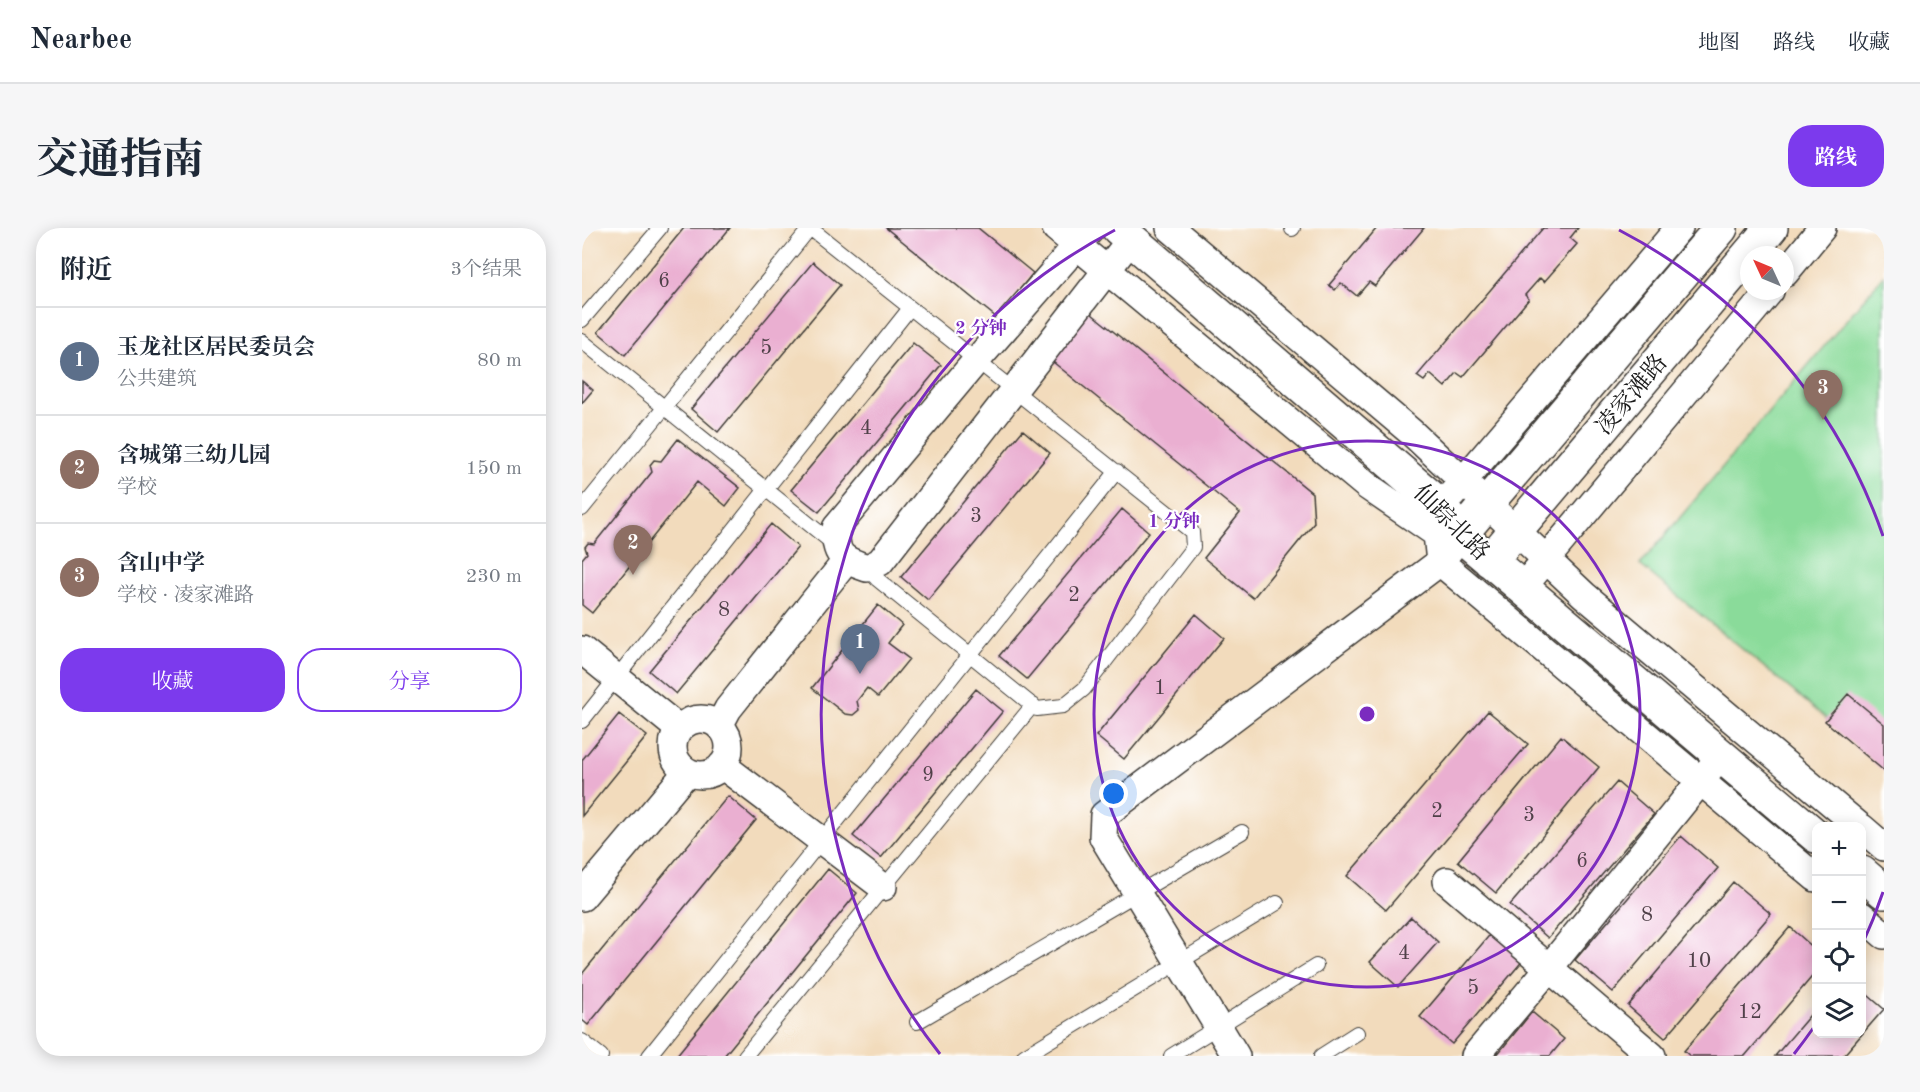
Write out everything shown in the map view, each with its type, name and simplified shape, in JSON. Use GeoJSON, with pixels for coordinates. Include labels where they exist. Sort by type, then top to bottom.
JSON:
{"type":"FeatureCollection","features":[{"type":"Feature","properties":{"kind":"main road","name":"凌家滩路"},"geometry":{"type":"LineString","coordinates":[[1460,535],[1721,228]]}},
{"type":"Feature","properties":{"kind":"main road","name":"凌家滩路"},"geometry":{"type":"LineString","coordinates":[[1490,561],[1771,228]]}},
{"type":"Feature","properties":{"kind":"main road","name":"仙踪北路"},"geometry":{"type":"LineString","coordinates":[[1125,233],[1433,515],[1460,535],[1812,833]]}},
{"type":"Feature","properties":{"kind":"main road"},"geometry":{"type":"LineString","coordinates":[[1865,876],[1884,892]]}},
{"type":"Feature","properties":{"kind":"street"},"geometry":{"type":"LineString","coordinates":[[1056,228],[1367,486],[1433,515]]}},
{"type":"Feature","properties":{"kind":"street"},"geometry":{"type":"LineString","coordinates":[[849,558],[836,528],[976,361],[1092,228]]}},
{"type":"Feature","properties":{"kind":"street"},"geometry":{"type":"LineString","coordinates":[[1170,228],[1411,432],[1584,596],[1854,822]]}},
{"type":"Feature","properties":{"kind":"street"},"geometry":{"type":"LineString","coordinates":[[1433,515],[1679,228]]}},
{"type":"Feature","properties":{"kind":"street"},"geometry":{"type":"LineString","coordinates":[[1794,262],[1822,228]]}},
{"type":"Feature","properties":{"kind":"street"},"geometry":{"type":"LineString","coordinates":[[849,558],[880,562],[1014,389],[1125,233]]}},
{"type":"Feature","properties":{"kind":"street"},"geometry":{"type":"LineString","coordinates":[[1522,588],[1763,300]]}},
{"type":"Feature","properties":{"kind":"street"},"geometry":{"type":"LineString","coordinates":[[1433,515],[1440,562],[1814,876]]}},
{"type":"Feature","properties":{"kind":"street"},"geometry":{"type":"LineString","coordinates":[[1236,1056],[1103,837],[1104,815],[1440,562],[1460,535]]}},
{"type":"Feature","properties":{"kind":"street"},"geometry":{"type":"LineString","coordinates":[[719,726],[728,709],[849,558]]}},
{"type":"Feature","properties":{"kind":"street"},"geometry":{"type":"LineString","coordinates":[[582,650],[680,729]]}},
{"type":"Feature","properties":{"kind":"street"},"geometry":{"type":"LineString","coordinates":[[703,719],[719,726],[725,732],[729,749],[722,765],[706,775],[687,772],[679,765],[673,747],[680,729],[686,723],[703,719]]}},
{"type":"Feature","properties":{"kind":"street"},"geometry":{"type":"LineString","coordinates":[[1475,1056],[1550,968],[1722,756]]}},
{"type":"Feature","properties":{"kind":"street"},"geometry":{"type":"LineString","coordinates":[[722,765],[883,887]]}},
{"type":"Feature","properties":{"kind":"street"},"geometry":{"type":"LineString","coordinates":[[582,897],[687,772]]}},
{"type":"Feature","properties":{"kind":"street"},"geometry":{"type":"LineString","coordinates":[[1866,832],[1884,847]]}},
{"type":"Feature","properties":{"kind":"street"},"geometry":{"type":"LineString","coordinates":[[1447,881],[1653,1056]]}},
{"type":"Feature","properties":{"kind":"street"},"geometry":{"type":"LineString","coordinates":[[1866,919],[1884,935]]}},
{"type":"Feature","properties":{"kind":"lane"},"geometry":{"type":"LineString","coordinates":[[582,320],[660,228]]}},
{"type":"Feature","properties":{"kind":"lane"},"geometry":{"type":"LineString","coordinates":[[582,341],[664,408],[766,489],[849,558],[1037,709],[1063,706],[1084,689],[1193,547],[1192,532],[810,228],[664,408],[582,509]]}},
{"type":"Feature","properties":{"kind":"lane"},"geometry":{"type":"LineString","coordinates":[[582,721],[910,308]]}},
{"type":"Feature","properties":{"kind":"lane"},"geometry":{"type":"LineString","coordinates":[[649,1056],[1117,471]]}},
{"type":"Feature","properties":{"kind":"lane"},"geometry":{"type":"LineString","coordinates":[[745,1056],[1033,705]]}},
{"type":"Feature","properties":{"kind":"lane"},"geometry":{"type":"LineString","coordinates":[[917,1022],[1242,832]]}},
{"type":"Feature","properties":{"kind":"lane"},"geometry":{"type":"LineString","coordinates":[[1024,1056],[1277,903]]}},
{"type":"Feature","properties":{"kind":"lane"},"geometry":{"type":"LineString","coordinates":[[1171,1056],[1317,966]]}},
{"type":"Feature","properties":{"kind":"lane"},"geometry":{"type":"LineString","coordinates":[[1321,1056],[1357,1033]]}},
{"type":"Feature","properties":{"kind":"lane"},"geometry":{"type":"LineString","coordinates":[[582,1041],[601,1056]]}},
{"type":"Feature","properties":{"kind":"green space"},"geometry":{"type":"Polygon","coordinates":[[[1884,275],[1884,766],[1640,565],[1884,275]]]}},
{"type":"Feature","properties":{"kind":"building"},"geometry":{"type":"Polygon","coordinates":[[[684,228],[730,228],[625,355],[598,332],[684,228]]]}},
{"type":"Feature","properties":{"kind":"building"},"geometry":{"type":"Polygon","coordinates":[[[886,228],[978,228],[1033,273],[997,318],[886,228]]]}},
{"type":"Feature","properties":{"kind":"building"},"geometry":{"type":"Polygon","coordinates":[[[1377,228],[1424,228],[1375,286],[1369,282],[1357,296],[1341,283],[1335,290],[1329,285],[1377,228]]]}},
{"type":"Feature","properties":{"kind":"building"},"geometry":{"type":"Polygon","coordinates":[[[1543,228],[1578,228],[1570,238],[1577,244],[1544,282],[1540,278],[1525,295],[1529,299],[1463,377],[1457,373],[1445,387],[1430,374],[1424,381],[1417,376],[1543,228]]]}},
{"type":"Feature","properties":{"kind":"building"},"geometry":{"type":"Polygon","coordinates":[[[813,262],[840,285],[718,432],[691,409],[813,262]]]}},
{"type":"Feature","properties":{"kind":"building"},"geometry":{"type":"Polygon","coordinates":[[[1087,310],[1312,493],[1314,523],[1253,598],[1204,558],[1240,513],[1048,358],[1087,310]]]}},
{"type":"Feature","properties":{"kind":"building"},"geometry":{"type":"Polygon","coordinates":[[[913,343],[941,365],[819,512],[791,490],[913,343]]]}},
{"type":"Feature","properties":{"kind":"building"},"geometry":{"type":"Polygon","coordinates":[[[582,381],[593,390],[582,403],[582,381]]]}},
{"type":"Feature","properties":{"kind":"building"},"geometry":{"type":"Polygon","coordinates":[[[1023,430],[1050,453],[928,600],[901,577],[1023,430]]]}},
{"type":"Feature","properties":{"kind":"building"},"geometry":{"type":"Polygon","coordinates":[[[678,439],[740,488],[726,506],[697,482],[592,613],[582,605],[582,559],[587,553],[585,547],[588,543],[594,544],[652,472],[650,465],[654,460],[661,461],[678,439]]]}},
{"type":"Feature","properties":{"kind":"building"},"geometry":{"type":"Polygon","coordinates":[[[1122,509],[1149,532],[1027,679],[999,656],[1122,509]]]}},
{"type":"Feature","properties":{"kind":"building"},"geometry":{"type":"Polygon","coordinates":[[[771,524],[798,547],[676,694],[649,671],[771,524]]]}},
{"type":"Feature","properties":{"kind":"building"},"geometry":{"type":"Polygon","coordinates":[[[878,605],[902,625],[888,643],[909,659],[878,697],[867,688],[857,701],[859,710],[853,715],[845,714],[812,688],[878,605]]]}},
{"type":"Feature","properties":{"kind":"building"},"geometry":{"type":"Polygon","coordinates":[[[1196,614],[1224,638],[1124,759],[1096,736],[1196,614]]]}},
{"type":"Feature","properties":{"kind":"building"},"geometry":{"type":"Polygon","coordinates":[[[976,689],[1003,711],[881,858],[853,836],[976,689]]]}},
{"type":"Feature","properties":{"kind":"building"},"geometry":{"type":"Polygon","coordinates":[[[1848,694],[1884,724],[1884,771],[1825,721],[1848,694]]]}},
{"type":"Feature","properties":{"kind":"building"},"geometry":{"type":"Polygon","coordinates":[[[1488,711],[1528,744],[1386,910],[1347,876],[1488,711]]]}},
{"type":"Feature","properties":{"kind":"building"},"geometry":{"type":"Polygon","coordinates":[[[619,714],[647,736],[582,816],[582,760],[619,714]]]}},
{"type":"Feature","properties":{"kind":"building"},"geometry":{"type":"Polygon","coordinates":[[[1561,736],[1599,767],[1496,893],[1458,861],[1561,736]]]}},
{"type":"Feature","properties":{"kind":"building"},"geometry":{"type":"Polygon","coordinates":[[[1617,782],[1654,814],[1548,938],[1510,905],[1617,782]]]}},
{"type":"Feature","properties":{"kind":"building"},"geometry":{"type":"Polygon","coordinates":[[[728,796],[756,820],[588,1025],[582,1020],[582,974],[728,796]]]}},
{"type":"Feature","properties":{"kind":"building"},"geometry":{"type":"Polygon","coordinates":[[[1681,836],[1718,868],[1613,992],[1575,960],[1681,836]]]}},
{"type":"Feature","properties":{"kind":"building"},"geometry":{"type":"Polygon","coordinates":[[[828,869],[857,893],[724,1056],[676,1056],[828,869]]]}},
{"type":"Feature","properties":{"kind":"building"},"geometry":{"type":"Polygon","coordinates":[[[1733,882],[1771,914],[1665,1038],[1628,1006],[1733,882]]]}},
{"type":"Feature","properties":{"kind":"building"},"geometry":{"type":"Polygon","coordinates":[[[1411,917],[1438,942],[1398,987],[1370,962],[1411,917]]]}},
{"type":"Feature","properties":{"kind":"building"},"geometry":{"type":"Polygon","coordinates":[[[1790,927],[1812,946],[1812,977],[1745,1056],[1690,1056],[1684,1051],[1790,927]]]}},
{"type":"Feature","properties":{"kind":"building"},"geometry":{"type":"Polygon","coordinates":[[[1493,931],[1525,958],[1452,1044],[1420,1017],[1493,931]]]}},
{"type":"Feature","properties":{"kind":"building"},"geometry":{"type":"Polygon","coordinates":[[[1866,993],[1884,1009],[1866,1030],[1866,993]]]}},
{"type":"Feature","properties":{"kind":"building"},"geometry":{"type":"Polygon","coordinates":[[[1532,1012],[1564,1039],[1550,1056],[1496,1056],[1532,1012]]]}},
{"type":"Feature","properties":{"kind":"building"},"geometry":{"type":"Polygon","coordinates":[[[1812,1013],[1812,1038],[1859,1038],[1843,1056],[1775,1056],[1812,1013]]]}},
{"type":"Feature","properties":{"kind":"place","name":"含山中学"},"geometry":{"type":"Point","coordinates":[1823,420]}},
{"type":"Feature","properties":{"kind":"place","name":"含城第三幼儿园"},"geometry":{"type":"Point","coordinates":[633,575]}},
{"type":"Feature","properties":{"kind":"place","name":"玉龙社区居民委员会"},"geometry":{"type":"Point","coordinates":[860,674]}}]}
